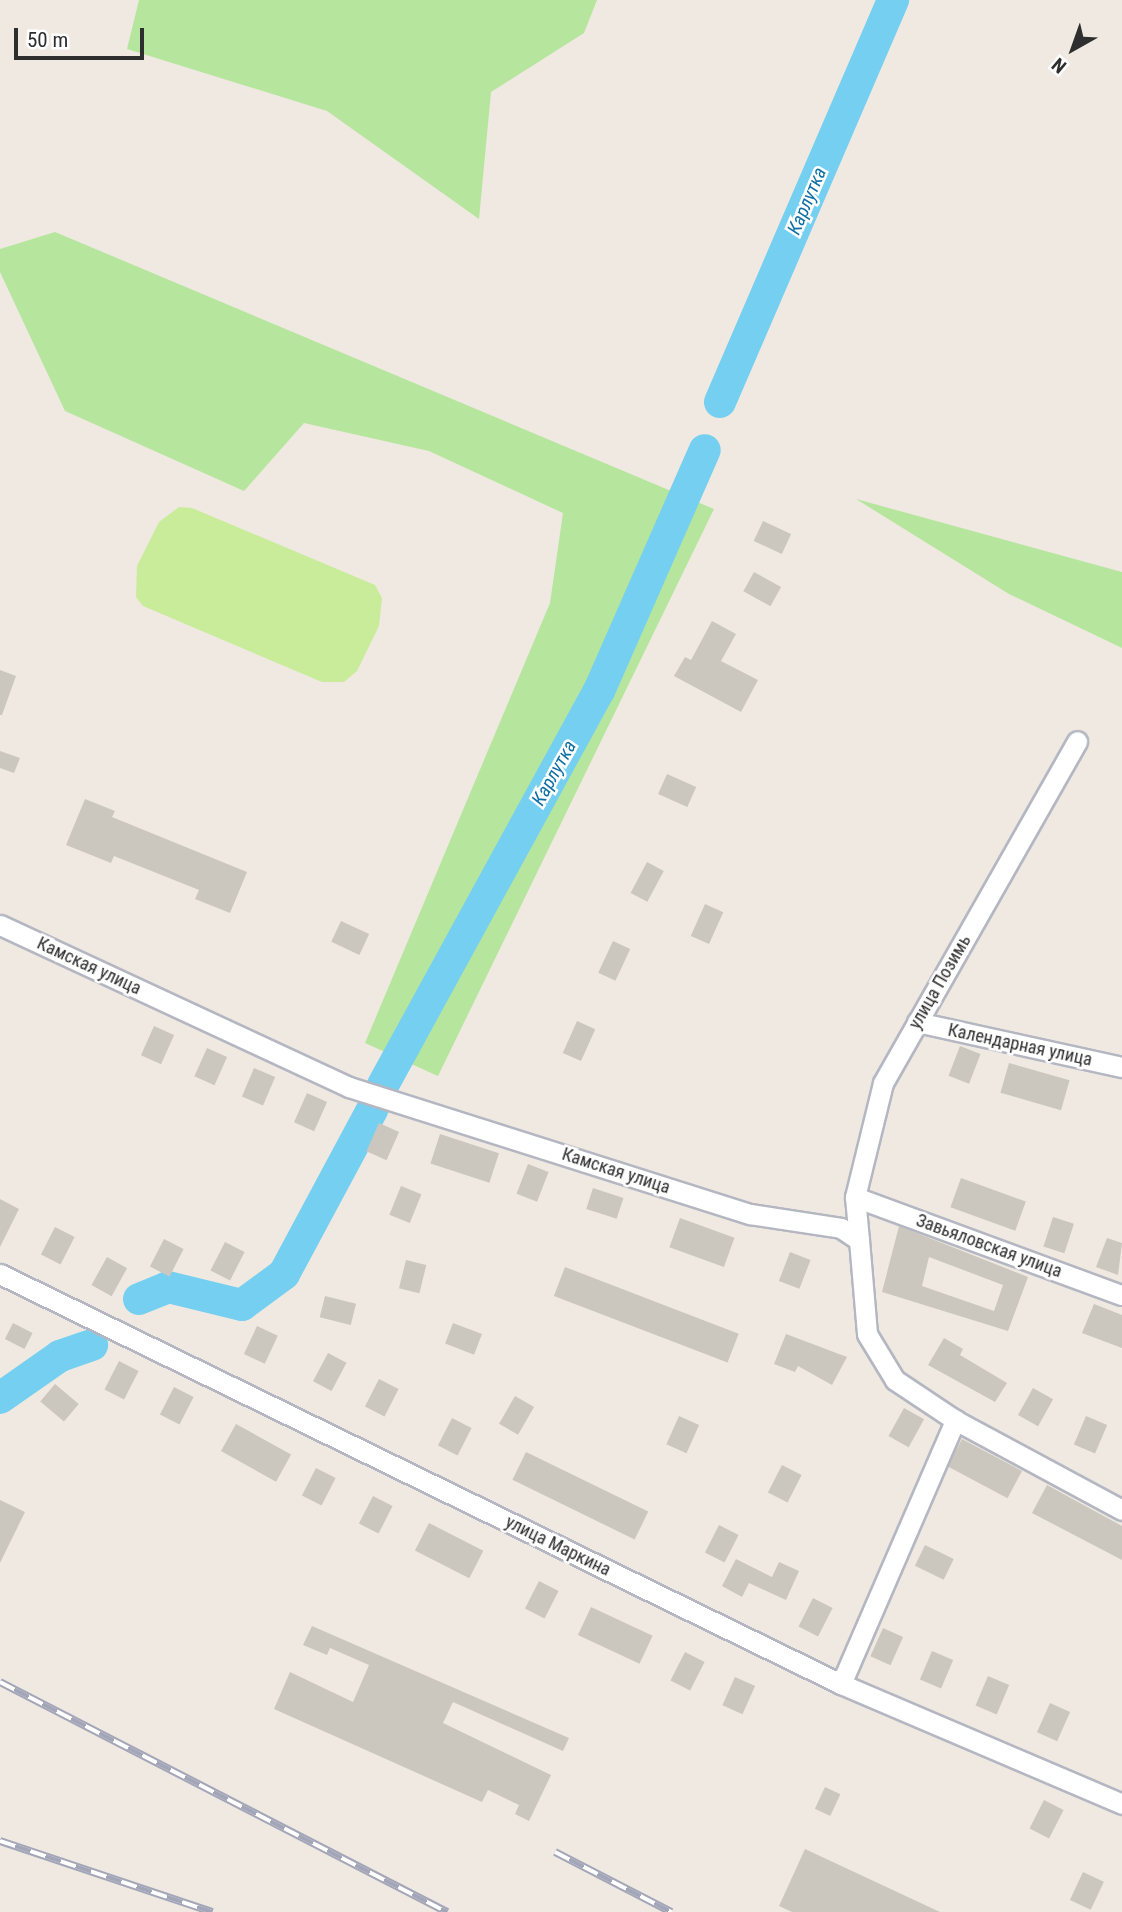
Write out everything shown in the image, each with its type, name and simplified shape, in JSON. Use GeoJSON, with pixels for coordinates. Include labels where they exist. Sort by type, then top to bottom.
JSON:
{"type":"FeatureCollection","features":[{"type":"Feature","properties":{"kind":"street","name":"улица Позимь"},"geometry":{"type":"LineString","coordinates":[[859,1240],[855,1197],[883,1083],[1077,741]]}},
{"type":"Feature","properties":{"kind":"street","name":"Камская улица"},"geometry":{"type":"LineString","coordinates":[[0,925],[349,1087],[750,1214],[841,1228],[859,1240]]}},
{"type":"Feature","properties":{"kind":"street","name":"Календарная улица"},"geometry":{"type":"LineString","coordinates":[[917,1022],[1122,1068]]}},
{"type":"Feature","properties":{"kind":"street","name":"Завьяловская улица"},"geometry":{"type":"LineString","coordinates":[[855,1197],[1122,1295]]}},
{"type":"Feature","properties":{"kind":"street"},"geometry":{"type":"LineString","coordinates":[[859,1240],[867,1334],[895,1380],[955,1420],[1122,1510]]}},
{"type":"Feature","properties":{"kind":"street","name":"улица Маркина"},"geometry":{"type":"LineString","coordinates":[[0,1274],[841,1684],[1122,1804]]}},
{"type":"Feature","properties":{"kind":"street"},"geometry":{"type":"LineString","coordinates":[[841,1684],[955,1420]]}},
{"type":"Feature","properties":{"kind":"green space"},"geometry":{"type":"Polygon","coordinates":[[[139,0],[597,0],[584,33],[491,92],[479,219],[327,111],[127,49],[139,0]]]}},
{"type":"Feature","properties":{"kind":"green space"},"geometry":{"type":"Polygon","coordinates":[[[55,232],[714,509],[438,1076],[365,1043],[550,603],[563,513],[429,451],[304,423],[244,491],[65,411],[0,272],[0,249],[55,232]]]}},
{"type":"Feature","properties":{"kind":"green space"},"geometry":{"type":"Polygon","coordinates":[[[856,499],[1122,572],[1122,648],[1009,594],[856,499]]]}},
{"type":"Feature","properties":{"kind":"green space"},"geometry":{"type":"Polygon","coordinates":[[[179,507],[192,508],[375,585],[382,598],[379,626],[357,671],[344,682],[322,682],[143,606],[136,597],[137,566],[159,522],[179,507]]]}},
{"type":"Feature","properties":{"kind":"building"},"geometry":{"type":"Polygon","coordinates":[[[763,521],[791,534],[782,554],[754,541],[763,521]]]}},
{"type":"Feature","properties":{"kind":"building"},"geometry":{"type":"Polygon","coordinates":[[[754,572],[781,587],[770,606],[743,591],[754,572]]]}},
{"type":"Feature","properties":{"kind":"building"},"geometry":{"type":"Polygon","coordinates":[[[712,621],[736,634],[721,661],[758,680],[741,712],[674,676],[685,657],[691,660],[712,621]]]}},
{"type":"Feature","properties":{"kind":"building"},"geometry":{"type":"Polygon","coordinates":[[[0,670],[16,676],[2,715],[0,715],[0,670]]]}},
{"type":"Feature","properties":{"kind":"building"},"geometry":{"type":"Polygon","coordinates":[[[0,751],[20,758],[14,773],[0,768],[0,751]]]}},
{"type":"Feature","properties":{"kind":"building"},"geometry":{"type":"Polygon","coordinates":[[[667,774],[696,787],[687,807],[658,794],[667,774]]]}},
{"type":"Feature","properties":{"kind":"building"},"geometry":{"type":"Polygon","coordinates":[[[85,799],[115,811],[112,817],[247,872],[230,913],[195,899],[199,890],[114,856],[111,863],[66,845],[85,799]]]}},
{"type":"Feature","properties":{"kind":"building"},"geometry":{"type":"Polygon","coordinates":[[[647,862],[664,871],[647,902],[631,893],[647,862]]]}},
{"type":"Feature","properties":{"kind":"building"},"geometry":{"type":"Polygon","coordinates":[[[705,904],[723,912],[709,944],[691,936],[705,904]]]}},
{"type":"Feature","properties":{"kind":"building"},"geometry":{"type":"Polygon","coordinates":[[[341,921],[369,934],[359,955],[331,942],[341,921]]]}},
{"type":"Feature","properties":{"kind":"building"},"geometry":{"type":"Polygon","coordinates":[[[613,941],[630,949],[615,981],[598,973],[613,941]]]}},
{"type":"Feature","properties":{"kind":"building"},"geometry":{"type":"Polygon","coordinates":[[[577,1021],[595,1029],[581,1061],[563,1053],[577,1021]]]}},
{"type":"Feature","properties":{"kind":"building"},"geometry":{"type":"Polygon","coordinates":[[[154,1026],[174,1035],[161,1064],[141,1055],[154,1026]]]}},
{"type":"Feature","properties":{"kind":"building"},"geometry":{"type":"Polygon","coordinates":[[[960,1046],[981,1054],[969,1084],[949,1076],[960,1046]]]}},
{"type":"Feature","properties":{"kind":"building"},"geometry":{"type":"Polygon","coordinates":[[[207,1048],[227,1057],[214,1085],[194,1076],[207,1048]]]}},
{"type":"Feature","properties":{"kind":"building"},"geometry":{"type":"Polygon","coordinates":[[[1009,1063],[1070,1080],[1061,1110],[1000,1093],[1009,1063]]]}},
{"type":"Feature","properties":{"kind":"building"},"geometry":{"type":"Polygon","coordinates":[[[254,1068],[275,1077],[263,1106],[242,1097],[254,1068]]]}},
{"type":"Feature","properties":{"kind":"building"},"geometry":{"type":"Polygon","coordinates":[[[307,1093],[327,1102],[314,1131],[294,1122],[307,1093]]]}},
{"type":"Feature","properties":{"kind":"building"},"geometry":{"type":"Polygon","coordinates":[[[379,1123],[399,1132],[386,1160],[366,1151],[379,1123]]]}},
{"type":"Feature","properties":{"kind":"building"},"geometry":{"type":"Polygon","coordinates":[[[440,1134],[499,1153],[489,1183],[430,1163],[440,1134]]]}},
{"type":"Feature","properties":{"kind":"building"},"geometry":{"type":"Polygon","coordinates":[[[528,1164],[549,1172],[537,1202],[517,1194],[528,1164]]]}},
{"type":"Feature","properties":{"kind":"building"},"geometry":{"type":"Polygon","coordinates":[[[961,1178],[1026,1202],[1015,1231],[950,1207],[961,1178]]]}},
{"type":"Feature","properties":{"kind":"building"},"geometry":{"type":"Polygon","coordinates":[[[401,1186],[421,1194],[410,1223],[389,1215],[401,1186]]]}},
{"type":"Feature","properties":{"kind":"building"},"geometry":{"type":"Polygon","coordinates":[[[593,1188],[623,1198],[617,1219],[586,1209],[593,1188]]]}},
{"type":"Feature","properties":{"kind":"building"},"geometry":{"type":"Polygon","coordinates":[[[0,1199],[19,1209],[0,1247],[0,1199]]]}},
{"type":"Feature","properties":{"kind":"building"},"geometry":{"type":"Polygon","coordinates":[[[1053,1217],[1074,1224],[1064,1253],[1043,1246],[1053,1217]]]}},
{"type":"Feature","properties":{"kind":"building"},"geometry":{"type":"Polygon","coordinates":[[[680,1218],[735,1238],[724,1267],[669,1247],[680,1218]]]}},
{"type":"Feature","properties":{"kind":"building"},"geometry":{"type":"Polygon","coordinates":[[[899,1226],[1028,1277],[1008,1331],[882,1292],[899,1226]],[[929,1257],[922,1286],[994,1311],[1003,1285],[929,1257]]]}},
{"type":"Feature","properties":{"kind":"building"},"geometry":{"type":"Polygon","coordinates":[[[55,1227],[75,1237],[61,1265],[41,1255],[55,1227]]]}},
{"type":"Feature","properties":{"kind":"building"},"geometry":{"type":"Polygon","coordinates":[[[1107,1238],[1122,1243],[1118,1275],[1096,1267],[1107,1238]]]}},
{"type":"Feature","properties":{"kind":"building"},"geometry":{"type":"Polygon","coordinates":[[[164,1239],[184,1249],[170,1277],[150,1267],[164,1239]]]}},
{"type":"Feature","properties":{"kind":"building"},"geometry":{"type":"Polygon","coordinates":[[[225,1242],[245,1252],[230,1280],[210,1271],[225,1242]]]}},
{"type":"Feature","properties":{"kind":"building"},"geometry":{"type":"Polygon","coordinates":[[[790,1252],[811,1260],[799,1289],[779,1281],[790,1252]]]}},
{"type":"Feature","properties":{"kind":"building"},"geometry":{"type":"Polygon","coordinates":[[[107,1257],[127,1268],[112,1296],[91,1285],[107,1257]]]}},
{"type":"Feature","properties":{"kind":"building"},"geometry":{"type":"Polygon","coordinates":[[[406,1260],[426,1265],[419,1293],[399,1288],[406,1260]]]}},
{"type":"Feature","properties":{"kind":"building"},"geometry":{"type":"Polygon","coordinates":[[[565,1267],[739,1334],[728,1363],[554,1296],[565,1267]]]}},
{"type":"Feature","properties":{"kind":"building"},"geometry":{"type":"Polygon","coordinates":[[[325,1296],[356,1304],[351,1325],[320,1317],[325,1296]]]}},
{"type":"Feature","properties":{"kind":"building"},"geometry":{"type":"Polygon","coordinates":[[[1094,1304],[1122,1315],[1122,1348],[1082,1333],[1094,1304]]]}},
{"type":"Feature","properties":{"kind":"building"},"geometry":{"type":"Polygon","coordinates":[[[13,1323],[33,1333],[24,1349],[5,1339],[13,1323]]]}},
{"type":"Feature","properties":{"kind":"building"},"geometry":{"type":"Polygon","coordinates":[[[453,1323],[482,1334],[474,1355],[445,1344],[453,1323]]]}},
{"type":"Feature","properties":{"kind":"building"},"geometry":{"type":"Polygon","coordinates":[[[257,1326],[278,1336],[265,1364],[244,1354],[257,1326]]]}},
{"type":"Feature","properties":{"kind":"building"},"geometry":{"type":"Polygon","coordinates":[[[786,1334],[847,1357],[832,1385],[798,1366],[795,1372],[774,1364],[786,1334]]]}},
{"type":"Feature","properties":{"kind":"building"},"geometry":{"type":"Polygon","coordinates":[[[944,1338],[963,1349],[960,1355],[1007,1383],[995,1402],[928,1365],[944,1338]]]}},
{"type":"Feature","properties":{"kind":"building"},"geometry":{"type":"Polygon","coordinates":[[[328,1353],[347,1363],[332,1391],[313,1381],[328,1353]]]}},
{"type":"Feature","properties":{"kind":"building"},"geometry":{"type":"Polygon","coordinates":[[[119,1361],[139,1371],[124,1399],[104,1390],[119,1361]]]}},
{"type":"Feature","properties":{"kind":"building"},"geometry":{"type":"Polygon","coordinates":[[[379,1379],[399,1389],[385,1417],[365,1407],[379,1379]]]}},
{"type":"Feature","properties":{"kind":"building"},"geometry":{"type":"Polygon","coordinates":[[[55,1384],[79,1404],[64,1422],[40,1402],[55,1384]]]}},
{"type":"Feature","properties":{"kind":"building"},"geometry":{"type":"Polygon","coordinates":[[[174,1387],[194,1397],[180,1425],[160,1415],[174,1387]]]}},
{"type":"Feature","properties":{"kind":"building"},"geometry":{"type":"Polygon","coordinates":[[[1033,1388],[1053,1399],[1038,1426],[1018,1415],[1033,1388]]]}},
{"type":"Feature","properties":{"kind":"building"},"geometry":{"type":"Polygon","coordinates":[[[515,1396],[534,1407],[518,1435],[499,1424],[515,1396]]]}},
{"type":"Feature","properties":{"kind":"building"},"geometry":{"type":"Polygon","coordinates":[[[904,1408],[924,1419],[909,1447],[888,1436],[904,1408]]]}},
{"type":"Feature","properties":{"kind":"building"},"geometry":{"type":"Polygon","coordinates":[[[679,1416],[699,1425],[686,1453],[666,1444],[679,1416]]]}},
{"type":"Feature","properties":{"kind":"building"},"geometry":{"type":"Polygon","coordinates":[[[1086,1416],[1107,1425],[1095,1454],[1074,1445],[1086,1416]]]}},
{"type":"Feature","properties":{"kind":"building"},"geometry":{"type":"Polygon","coordinates":[[[452,1418],[472,1428],[458,1456],[438,1446],[452,1418]]]}},
{"type":"Feature","properties":{"kind":"building"},"geometry":{"type":"Polygon","coordinates":[[[236,1424],[291,1455],[276,1482],[221,1451],[236,1424]]]}},
{"type":"Feature","properties":{"kind":"building"},"geometry":{"type":"Polygon","coordinates":[[[962,1439],[1022,1471],[1007,1498],[947,1466],[962,1439]]]}},
{"type":"Feature","properties":{"kind":"building"},"geometry":{"type":"Polygon","coordinates":[[[526,1452],[648,1512],[635,1539],[512,1480],[526,1452]]]}},
{"type":"Feature","properties":{"kind":"building"},"geometry":{"type":"Polygon","coordinates":[[[782,1465],[802,1475],[788,1503],[768,1493],[782,1465]]]}},
{"type":"Feature","properties":{"kind":"building"},"geometry":{"type":"Polygon","coordinates":[[[316,1468],[336,1478],[322,1506],[302,1496],[316,1468]]]}},
{"type":"Feature","properties":{"kind":"building"},"geometry":{"type":"Polygon","coordinates":[[[1047,1485],[1122,1526],[1122,1560],[1032,1513],[1047,1485]]]}},
{"type":"Feature","properties":{"kind":"building"},"geometry":{"type":"Polygon","coordinates":[[[373,1496],[393,1506],[379,1534],[359,1524],[373,1496]]]}},
{"type":"Feature","properties":{"kind":"building"},"geometry":{"type":"Polygon","coordinates":[[[0,1500],[25,1512],[0,1563],[0,1500]]]}},
{"type":"Feature","properties":{"kind":"building"},"geometry":{"type":"Polygon","coordinates":[[[429,1523],[483,1551],[469,1578],[415,1551],[429,1523]]]}},
{"type":"Feature","properties":{"kind":"building"},"geometry":{"type":"Polygon","coordinates":[[[719,1525],[739,1535],[725,1563],[705,1553],[719,1525]]]}},
{"type":"Feature","properties":{"kind":"building"},"geometry":{"type":"Polygon","coordinates":[[[925,1545],[954,1559],[944,1580],[915,1566],[925,1545]]]}},
{"type":"Feature","properties":{"kind":"building"},"geometry":{"type":"Polygon","coordinates":[[[736,1559],[772,1577],[779,1562],[799,1571],[786,1600],[749,1583],[742,1597],[722,1586],[736,1559]]]}},
{"type":"Feature","properties":{"kind":"building"},"geometry":{"type":"Polygon","coordinates":[[[539,1581],[559,1591],[545,1619],[525,1609],[539,1581]]]}},
{"type":"Feature","properties":{"kind":"building"},"geometry":{"type":"Polygon","coordinates":[[[813,1598],[833,1608],[818,1636],[798,1627],[813,1598]]]}},
{"type":"Feature","properties":{"kind":"building"},"geometry":{"type":"Polygon","coordinates":[[[591,1607],[653,1636],[640,1664],[578,1635],[591,1607]]]}},
{"type":"Feature","properties":{"kind":"building"},"geometry":{"type":"Polygon","coordinates":[[[312,1626],[569,1738],[563,1751],[453,1702],[443,1723],[551,1775],[529,1821],[515,1814],[519,1805],[488,1790],[482,1802],[274,1709],[290,1672],[353,1702],[369,1665],[330,1648],[327,1655],[303,1645],[312,1626]]]}},
{"type":"Feature","properties":{"kind":"building"},"geometry":{"type":"Polygon","coordinates":[[[883,1628],[903,1637],[890,1665],[870,1656],[883,1628]]]}},
{"type":"Feature","properties":{"kind":"building"},"geometry":{"type":"Polygon","coordinates":[[[932,1651],[953,1660],[941,1689],[920,1680],[932,1651]]]}},
{"type":"Feature","properties":{"kind":"building"},"geometry":{"type":"Polygon","coordinates":[[[685,1652],[705,1662],[690,1690],[670,1681],[685,1652]]]}},
{"type":"Feature","properties":{"kind":"building"},"geometry":{"type":"Polygon","coordinates":[[[988,1676],[1009,1685],[997,1714],[975,1705],[988,1676]]]}},
{"type":"Feature","properties":{"kind":"building"},"geometry":{"type":"Polygon","coordinates":[[[735,1677],[755,1686],[742,1714],[722,1705],[735,1677]]]}},
{"type":"Feature","properties":{"kind":"building"},"geometry":{"type":"Polygon","coordinates":[[[1050,1703],[1070,1712],[1057,1741],[1037,1732],[1050,1703]]]}},
{"type":"Feature","properties":{"kind":"building"},"geometry":{"type":"Polygon","coordinates":[[[825,1787],[840,1794],[830,1816],[815,1809],[825,1787]]]}},
{"type":"Feature","properties":{"kind":"building"},"geometry":{"type":"Polygon","coordinates":[[[1044,1800],[1064,1810],[1049,1838],[1029,1829],[1044,1800]]]}},
{"type":"Feature","properties":{"kind":"building"},"geometry":{"type":"Polygon","coordinates":[[[805,1849],[940,1912],[792,1912],[779,1906],[805,1849]]]}},
{"type":"Feature","properties":{"kind":"building"},"geometry":{"type":"Polygon","coordinates":[[[1083,1872],[1104,1882],[1091,1910],[1070,1900],[1083,1872]]]}},
{"type":"Feature","properties":{"kind":"waterway","name":"Карлутка"},"geometry":{"type":"LineString","coordinates":[[720,402],[893,0]]}},
{"type":"Feature","properties":{"kind":"waterway","name":"Карлутка"},"geometry":{"type":"LineString","coordinates":[[383,1085],[599,691],[705,450]]}},
{"type":"Feature","properties":{"kind":"waterway","name":"Карлутка"},"geometry":{"type":"LineString","coordinates":[[139,1299],[168,1287],[242,1305],[284,1274],[373,1108]]}},
{"type":"Feature","properties":{"kind":"waterway","name":"Карлутка"},"geometry":{"type":"LineString","coordinates":[[0,1398],[60,1356],[92,1345]]}},
{"type":"Feature","properties":{"kind":"railway"},"geometry":{"type":"LineString","coordinates":[[0,1682],[447,1912]]}},
{"type":"Feature","properties":{"kind":"railway"},"geometry":{"type":"LineString","coordinates":[[0,1841],[212,1912]]}},
{"type":"Feature","properties":{"kind":"railway"},"geometry":{"type":"LineString","coordinates":[[555,1852],[671,1912]]}}]}
